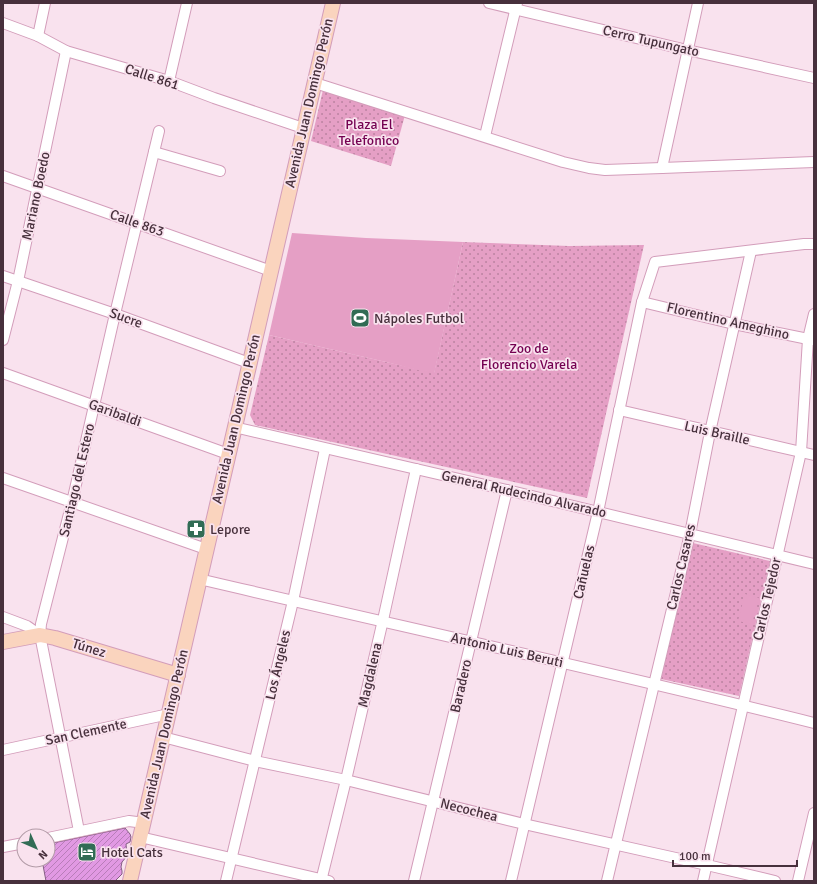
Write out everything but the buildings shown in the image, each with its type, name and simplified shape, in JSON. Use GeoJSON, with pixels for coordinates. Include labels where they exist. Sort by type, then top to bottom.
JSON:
{"type":"FeatureCollection","features":[{"type":"Feature","properties":{"kind":"main road","name":"Avenida Juan Domingo Perón"},"geometry":{"type":"LineString","coordinates":[[130,881],[333,3]]}},
{"type":"Feature","properties":{"kind":"main road"},"geometry":{"type":"LineString","coordinates":[[3,642],[40,635]]}},
{"type":"Feature","properties":{"kind":"main road","name":"Túnez"},"geometry":{"type":"LineString","coordinates":[[40,635],[55,638],[178,675]]}},
{"type":"Feature","properties":{"kind":"street"},"geometry":{"type":"LineString","coordinates":[[38,36],[45,3]]}},
{"type":"Feature","properties":{"kind":"street"},"geometry":{"type":"LineString","coordinates":[[169,81],[187,3]]}},
{"type":"Feature","properties":{"kind":"street","name":"Cerro Tupungato"},"geometry":{"type":"LineString","coordinates":[[489,3],[516,6],[687,50],[814,78]]}},
{"type":"Feature","properties":{"kind":"street"},"geometry":{"type":"LineString","coordinates":[[662,168],[698,3]]}},
{"type":"Feature","properties":{"kind":"street"},"geometry":{"type":"LineString","coordinates":[[485,136],[516,6]]}},
{"type":"Feature","properties":{"kind":"street","name":"Calle 861"},"geometry":{"type":"LineString","coordinates":[[3,23],[38,36],[66,51],[169,81],[303,128]]}},
{"type":"Feature","properties":{"kind":"street","name":"Mariano Boedo"},"geometry":{"type":"LineString","coordinates":[[3,340],[18,281],[66,51]]}},
{"type":"Feature","properties":{"kind":"street"},"geometry":{"type":"LineString","coordinates":[[315,83],[563,162],[589,168],[606,170],[814,162]]}},
{"type":"Feature","properties":{"kind":"street","name":"Santiago del Estero"},"geometry":{"type":"LineString","coordinates":[[79,832],[40,635],[41,624],[72,502],[136,223],[159,131]]}},
{"type":"Feature","properties":{"kind":"street"},"geometry":{"type":"LineString","coordinates":[[154,152],[220,172]]}},
{"type":"Feature","properties":{"kind":"street","name":"Calle 863"},"geometry":{"type":"LineString","coordinates":[[3,176],[270,271]]}},
{"type":"Feature","properties":{"kind":"street"},"geometry":{"type":"LineString","coordinates":[[751,251],[814,244]]}},
{"type":"Feature","properties":{"kind":"street","name":"Cañuelas"},"geometry":{"type":"LineString","coordinates":[[511,881],[598,512],[642,302],[655,262],[751,251]]}},
{"type":"Feature","properties":{"kind":"street","name":"Carlos Casares"},"geometry":{"type":"LineString","coordinates":[[607,881],[690,534],[710,432],[751,251]]}},
{"type":"Feature","properties":{"kind":"street","name":"Sucre"},"geometry":{"type":"LineString","coordinates":[[3,276],[115,314],[249,363]]}},
{"type":"Feature","properties":{"kind":"street","name":"Florentino Ameghino"},"geometry":{"type":"LineString","coordinates":[[642,302],[734,324],[811,340]]}},
{"type":"Feature","properties":{"kind":"street","name":"Carlos Tejedor"},"geometry":{"type":"LineString","coordinates":[[703,881],[801,452],[814,314]]}},
{"type":"Feature","properties":{"kind":"street","name":"Garibaldi"},"geometry":{"type":"LineString","coordinates":[[3,373],[228,454]]}},
{"type":"Feature","properties":{"kind":"street","name":"Luis Braille"},"geometry":{"type":"LineString","coordinates":[[619,410],[814,455]]}},
{"type":"Feature","properties":{"kind":"street","name":"General Rudecindo Alvarado"},"geometry":{"type":"LineString","coordinates":[[234,428],[507,490],[814,564]]}},
{"type":"Feature","properties":{"kind":"street","name":"Los Ángeles"},"geometry":{"type":"LineString","coordinates":[[226,881],[293,601],[325,449]]}},
{"type":"Feature","properties":{"kind":"street","name":"Magdalena"},"geometry":{"type":"LineString","coordinates":[[324,880],[416,469]]}},
{"type":"Feature","properties":{"kind":"street"},"geometry":{"type":"LineString","coordinates":[[3,478],[206,549]]}},
{"type":"Feature","properties":{"kind":"street","name":"Baradero"},"geometry":{"type":"LineString","coordinates":[[414,881],[507,490]]}},
{"type":"Feature","properties":{"kind":"street","name":"Antonio Luis Beruti"},"geometry":{"type":"LineString","coordinates":[[199,579],[383,620],[814,723]]}},
{"type":"Feature","properties":{"kind":"street","name":"Túnez"},"geometry":{"type":"LineString","coordinates":[[3,617],[27,626],[40,635]]}},
{"type":"Feature","properties":{"kind":"street","name":"San Clemente"},"geometry":{"type":"LineString","coordinates":[[3,750],[168,714]]}},
{"type":"Feature","properties":{"kind":"street","name":"Necochea"},"geometry":{"type":"LineString","coordinates":[[163,737],[524,824],[775,881]]}},
{"type":"Feature","properties":{"kind":"street"},"geometry":{"type":"LineString","coordinates":[[798,881],[814,813]]}},
{"type":"Feature","properties":{"kind":"street"},"geometry":{"type":"LineString","coordinates":[[56,836],[129,821],[144,823]]}},
{"type":"Feature","properties":{"kind":"street"},"geometry":{"type":"LineString","coordinates":[[140,836],[324,880]]}},
{"type":"Feature","properties":{"kind":"street"},"geometry":{"type":"LineString","coordinates":[[3,848],[16,845]]}},
{"type":"Feature","properties":{"kind":"green space","name":"Plaza El Telefonico"},"geometry":{"type":"Polygon","coordinates":[[[323,90],[405,115],[391,166],[311,141],[323,90]]]}},
{"type":"Feature","properties":{"kind":"green space","name":"Nápoles Futbol"},"geometry":{"type":"Polygon","coordinates":[[[292,233],[463,242],[434,374],[269,335],[292,233]]]}},
{"type":"Feature","properties":{"kind":"green space","name":"Zoo de Florencio Varela"},"geometry":{"type":"Polygon","coordinates":[[[463,242],[569,246],[644,245],[587,498],[255,425],[250,415],[269,335],[434,373],[463,242]]]}},
{"type":"Feature","properties":{"kind":"green space"},"geometry":{"type":"Polygon","coordinates":[[[693,543],[770,561],[739,696],[661,679],[693,543]]]}},
{"type":"Feature","properties":{"kind":"green space"},"geometry":{"type":"Polygon","coordinates":[[[745,594],[759,598],[752,624],[738,621],[745,594]]]}},
{"type":"Feature","properties":{"kind":"place","name":"Nápoles Futbol"},"geometry":{"type":"Point","coordinates":[360,318]}},
{"type":"Feature","properties":{"kind":"place","name":"Lepore"},"geometry":{"type":"Point","coordinates":[196,529]}},
{"type":"Feature","properties":{"kind":"place","name":"Hotel Cats"},"geometry":{"type":"Point","coordinates":[87,852]}}]}
